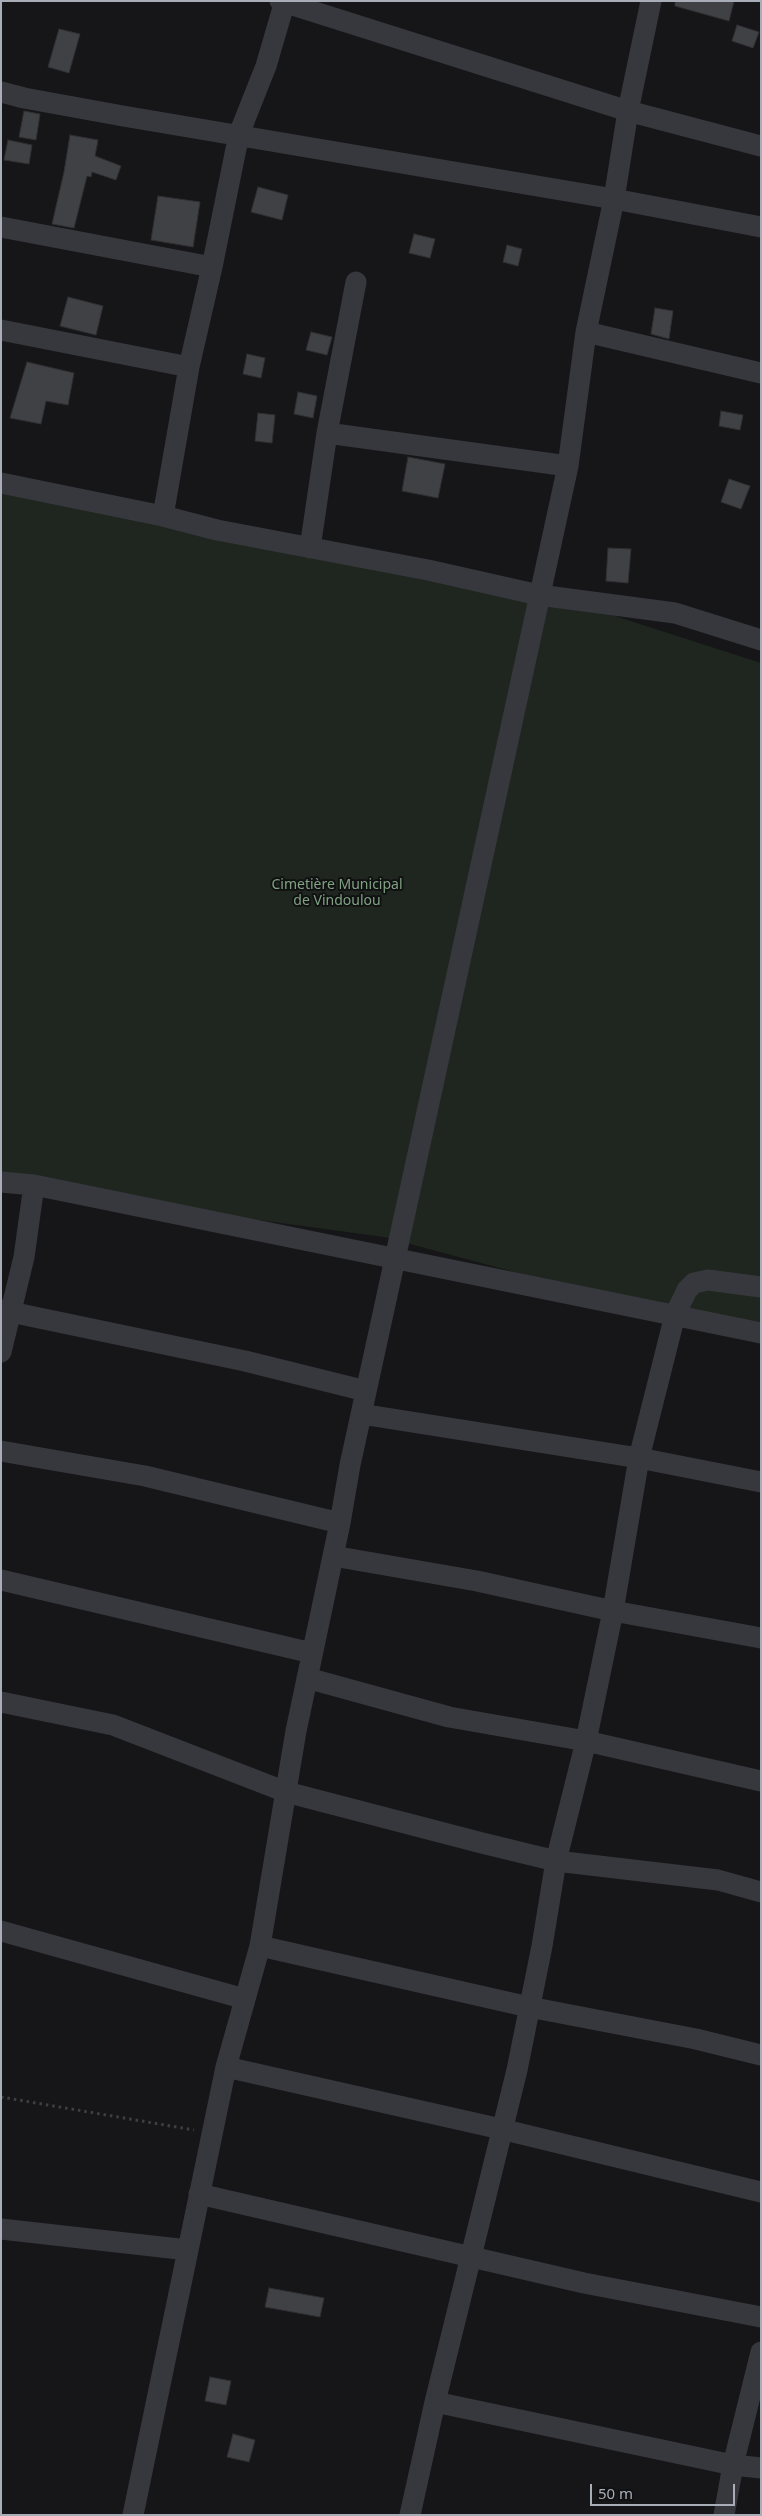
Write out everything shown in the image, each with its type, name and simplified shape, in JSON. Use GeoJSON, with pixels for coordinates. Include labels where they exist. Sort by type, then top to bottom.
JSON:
{"type":"FeatureCollection","features":[{"type":"Feature","properties":{"kind":"street"},"geometry":{"type":"LineString","coordinates":[[133,2515],[226,2067],[260,1946],[307,1678],[361,1414],[568,466],[586,332],[614,199],[628,112],[651,1]]}},
{"type":"Feature","properties":{"kind":"street"},"geometry":{"type":"LineString","coordinates":[[163,516],[189,367],[212,267],[239,134],[266,66],[283,2],[628,112],[761,146]]}},
{"type":"Feature","properties":{"kind":"street"},"geometry":{"type":"LineString","coordinates":[[1,92],[123,116],[239,134],[614,199],[761,227]]}},
{"type":"Feature","properties":{"kind":"street"},"geometry":{"type":"LineString","coordinates":[[1,227],[212,267]]}},
{"type":"Feature","properties":{"kind":"street"},"geometry":{"type":"LineString","coordinates":[[310,548],[327,433],[356,282]]}},
{"type":"Feature","properties":{"kind":"street"},"geometry":{"type":"LineString","coordinates":[[1,330],[189,367]]}},
{"type":"Feature","properties":{"kind":"street"},"geometry":{"type":"LineString","coordinates":[[586,332],[761,373]]}},
{"type":"Feature","properties":{"kind":"street"},"geometry":{"type":"LineString","coordinates":[[327,433],[568,466]]}},
{"type":"Feature","properties":{"kind":"street"},"geometry":{"type":"LineString","coordinates":[[1,482],[163,516],[217,530],[252,535],[428,570],[539,595],[675,613],[761,640]]}},
{"type":"Feature","properties":{"kind":"street"},"geometry":{"type":"LineString","coordinates":[[1,1182],[34,1185],[761,1333]]}},
{"type":"Feature","properties":{"kind":"street"},"geometry":{"type":"LineString","coordinates":[[1,1352],[6,1311],[24,1257],[34,1185]]}},
{"type":"Feature","properties":{"kind":"street"},"geometry":{"type":"LineString","coordinates":[[410,2515],[500,2129],[517,2070],[542,1946],[556,1861],[586,1741],[613,1611],[639,1458],[675,1315],[687,1290],[694,1283],[708,1280],[761,1287]]}},
{"type":"Feature","properties":{"kind":"street"},"geometry":{"type":"LineString","coordinates":[[6,1311],[245,1361],[366,1391]]}},
{"type":"Feature","properties":{"kind":"street"},"geometry":{"type":"LineString","coordinates":[[361,1414],[639,1458],[761,1482]]}},
{"type":"Feature","properties":{"kind":"street"},"geometry":{"type":"LineString","coordinates":[[1,1451],[145,1476],[340,1523]]}},
{"type":"Feature","properties":{"kind":"street"},"geometry":{"type":"LineString","coordinates":[[332,1556],[477,1581],[613,1611],[761,1638]]}},
{"type":"Feature","properties":{"kind":"street"},"geometry":{"type":"LineString","coordinates":[[1,1580],[312,1653]]}},
{"type":"Feature","properties":{"kind":"street"},"geometry":{"type":"LineString","coordinates":[[307,1678],[449,1717],[586,1741],[761,1781]]}},
{"type":"Feature","properties":{"kind":"street"},"geometry":{"type":"LineString","coordinates":[[1,1702],[113,1725],[286,1792],[556,1861],[718,1880],[761,1892]]}},
{"type":"Feature","properties":{"kind":"street"},"geometry":{"type":"LineString","coordinates":[[1,1931],[245,1999]]}},
{"type":"Feature","properties":{"kind":"street"},"geometry":{"type":"LineString","coordinates":[[260,1946],[529,2007],[696,2039],[761,2055]]}},
{"type":"Feature","properties":{"kind":"street"},"geometry":{"type":"LineString","coordinates":[[226,2067],[500,2129],[761,2192]]}},
{"type":"Feature","properties":{"kind":"street"},"geometry":{"type":"LineString","coordinates":[[199,2194],[584,2283],[761,2318]]}},
{"type":"Feature","properties":{"kind":"street"},"geometry":{"type":"LineString","coordinates":[[1,2230],[188,2250]]}},
{"type":"Feature","properties":{"kind":"street"},"geometry":{"type":"LineString","coordinates":[[724,2515],[733,2465],[761,2352]]}},
{"type":"Feature","properties":{"kind":"street"},"geometry":{"type":"LineString","coordinates":[[435,2402],[733,2465],[761,2468]]}},
{"type":"Feature","properties":{"kind":"path"},"geometry":{"type":"LineString","coordinates":[[1,2097],[212,2133]]}},
{"type":"Feature","properties":{"kind":"green space","name":"Cimetière Municipal de Vindoulou"},"geometry":{"type":"Polygon","coordinates":[[[1,482],[556,597],[761,663],[761,1329],[675,1315],[384,1237],[1,1185],[1,482]]]}},
{"type":"Feature","properties":{"kind":"building"},"geometry":{"type":"Polygon","coordinates":[[[675,1],[734,1],[729,21],[675,6],[675,1]]]}},
{"type":"Feature","properties":{"kind":"building"},"geometry":{"type":"Polygon","coordinates":[[[737,25],[759,32],[753,48],[732,41],[737,25]]]}},
{"type":"Feature","properties":{"kind":"building"},"geometry":{"type":"Polygon","coordinates":[[[59,29],[80,34],[69,73],[48,67],[59,29]]]}},
{"type":"Feature","properties":{"kind":"building"},"geometry":{"type":"Polygon","coordinates":[[[24,111],[40,114],[36,140],[19,137],[24,111]]]}},
{"type":"Feature","properties":{"kind":"building"},"geometry":{"type":"Polygon","coordinates":[[[70,135],[98,140],[95,156],[121,166],[116,180],[92,172],[91,177],[87,176],[74,228],[52,224],[70,135]]]}},
{"type":"Feature","properties":{"kind":"building"},"geometry":{"type":"Polygon","coordinates":[[[8,140],[32,145],[29,164],[4,160],[8,140]]]}},
{"type":"Feature","properties":{"kind":"building"},"geometry":{"type":"Polygon","coordinates":[[[258,187],[288,195],[282,220],[251,212],[258,187]]]}},
{"type":"Feature","properties":{"kind":"building"},"geometry":{"type":"Polygon","coordinates":[[[158,196],[200,202],[193,247],[151,240],[158,196]]]}},
{"type":"Feature","properties":{"kind":"building"},"geometry":{"type":"Polygon","coordinates":[[[414,234],[435,239],[430,258],[409,253],[414,234]]]}},
{"type":"Feature","properties":{"kind":"building"},"geometry":{"type":"Polygon","coordinates":[[[507,245],[522,249],[518,266],[503,262],[507,245]]]}},
{"type":"Feature","properties":{"kind":"building"},"geometry":{"type":"Polygon","coordinates":[[[68,297],[103,306],[96,335],[60,326],[68,297]]]}},
{"type":"Feature","properties":{"kind":"building"},"geometry":{"type":"Polygon","coordinates":[[[655,308],[673,311],[669,339],[651,334],[655,308]]]}},
{"type":"Feature","properties":{"kind":"building"},"geometry":{"type":"Polygon","coordinates":[[[311,332],[332,337],[327,355],[306,350],[311,332]]]}},
{"type":"Feature","properties":{"kind":"building"},"geometry":{"type":"Polygon","coordinates":[[[247,354],[265,358],[261,378],[243,374],[247,354]]]}},
{"type":"Feature","properties":{"kind":"building"},"geometry":{"type":"Polygon","coordinates":[[[27,362],[74,373],[68,405],[46,401],[41,424],[10,418],[27,362]]]}},
{"type":"Feature","properties":{"kind":"building"},"geometry":{"type":"Polygon","coordinates":[[[298,392],[317,396],[313,418],[294,414],[298,392]]]}},
{"type":"Feature","properties":{"kind":"building"},"geometry":{"type":"Polygon","coordinates":[[[721,411],[743,415],[740,430],[719,426],[721,411]]]}},
{"type":"Feature","properties":{"kind":"building"},"geometry":{"type":"Polygon","coordinates":[[[258,413],[275,415],[272,443],[255,441],[258,413]]]}},
{"type":"Feature","properties":{"kind":"building"},"geometry":{"type":"Polygon","coordinates":[[[408,457],[445,464],[438,498],[402,491],[408,457]]]}},
{"type":"Feature","properties":{"kind":"building"},"geometry":{"type":"Polygon","coordinates":[[[729,479],[750,486],[741,509],[721,502],[729,479]]]}},
{"type":"Feature","properties":{"kind":"building"},"geometry":{"type":"Polygon","coordinates":[[[608,548],[631,549],[628,583],[606,581],[608,548]]]}},
{"type":"Feature","properties":{"kind":"building"},"geometry":{"type":"Polygon","coordinates":[[[269,2288],[324,2298],[320,2317],[265,2307],[269,2288]]]}},
{"type":"Feature","properties":{"kind":"building"},"geometry":{"type":"Polygon","coordinates":[[[210,2377],[231,2381],[226,2405],[205,2401],[210,2377]]]}},
{"type":"Feature","properties":{"kind":"building"},"geometry":{"type":"Polygon","coordinates":[[[233,2434],[255,2440],[249,2462],[227,2457],[233,2434]]]}}]}
